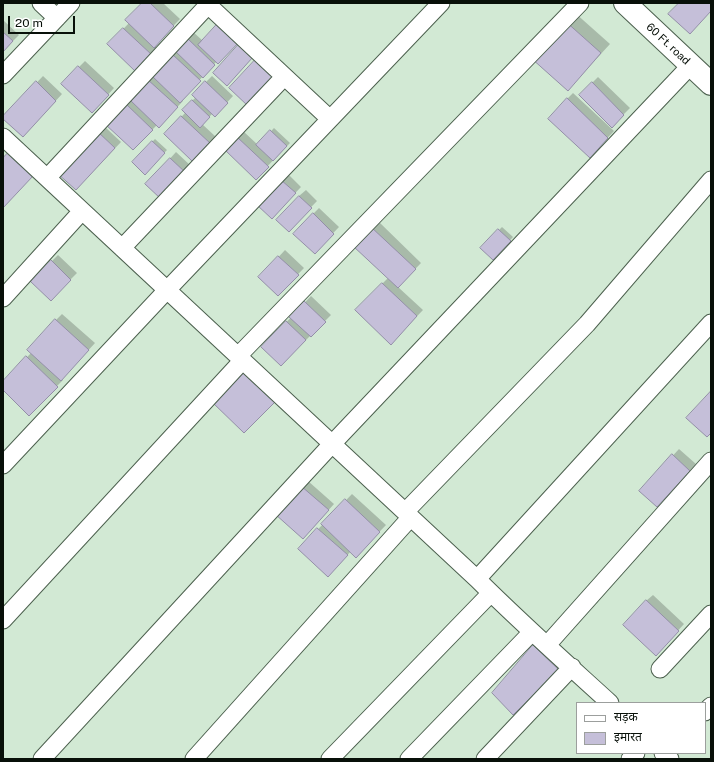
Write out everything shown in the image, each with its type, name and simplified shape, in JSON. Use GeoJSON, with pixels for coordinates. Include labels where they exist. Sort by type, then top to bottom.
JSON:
{"type":"FeatureCollection","features":[{"type":"Feature","properties":{"kind":"street"},"geometry":{"type":"LineString","coordinates":[[41,3],[57,18]]}},
{"type":"Feature","properties":{"kind":"street"},"geometry":{"type":"LineString","coordinates":[[3,75],[71,3]]}},
{"type":"Feature","properties":{"kind":"street"},"geometry":{"type":"LineString","coordinates":[[3,465],[167,290],[441,3]]}},
{"type":"Feature","properties":{"kind":"street"},"geometry":{"type":"LineString","coordinates":[[3,620],[240,358],[580,3]]}},
{"type":"Feature","properties":{"kind":"street","name":"60 Ft. road"},"geometry":{"type":"LineString","coordinates":[[625,3],[711,84]]}},
{"type":"Feature","properties":{"kind":"street"},"geometry":{"type":"LineString","coordinates":[[47,178],[207,4],[330,119]]}},
{"type":"Feature","properties":{"kind":"street"},"geometry":{"type":"LineString","coordinates":[[42,759],[332,444],[690,65]]}},
{"type":"Feature","properties":{"kind":"street"},"geometry":{"type":"LineString","coordinates":[[122,248],[284,77]]}},
{"type":"Feature","properties":{"kind":"street"},"geometry":{"type":"LineString","coordinates":[[3,137],[408,514],[532,632],[609,702]]}},
{"type":"Feature","properties":{"kind":"street"},"geometry":{"type":"LineString","coordinates":[[194,759],[408,514],[587,324],[711,180]]}},
{"type":"Feature","properties":{"kind":"street"},"geometry":{"type":"LineString","coordinates":[[3,297],[82,211]]}},
{"type":"Feature","properties":{"kind":"street"},"geometry":{"type":"LineString","coordinates":[[477,579],[711,323]]}},
{"type":"Feature","properties":{"kind":"street"},"geometry":{"type":"LineString","coordinates":[[547,645],[711,461]]}},
{"type":"Feature","properties":{"kind":"street"},"geometry":{"type":"LineString","coordinates":[[330,759],[491,593]]}},
{"type":"Feature","properties":{"kind":"street"},"geometry":{"type":"LineString","coordinates":[[660,668],[711,614]]}},
{"type":"Feature","properties":{"kind":"street"},"geometry":{"type":"LineString","coordinates":[[409,759],[532,632]]}},
{"type":"Feature","properties":{"kind":"street"},"geometry":{"type":"LineString","coordinates":[[485,759],[572,667]]}},
{"type":"Feature","properties":{"kind":"building"},"geometry":{"type":"Polygon","coordinates":[[[142,3],[150,3],[174,26],[154,48],[125,20],[142,3]]]}},
{"type":"Feature","properties":{"kind":"building"},"geometry":{"type":"Polygon","coordinates":[[[679,3],[711,3],[711,11],[690,34],[668,14],[679,3]]]}},
{"type":"Feature","properties":{"kind":"building"},"geometry":{"type":"Polygon","coordinates":[[[564,20],[601,53],[568,91],[531,58],[564,20]]]}},
{"type":"Feature","properties":{"kind":"building"},"geometry":{"type":"Polygon","coordinates":[[[220,21],[241,40],[218,64],[198,45],[220,21]]]}},
{"type":"Feature","properties":{"kind":"building"},"geometry":{"type":"Polygon","coordinates":[[[123,28],[152,55],[136,72],[107,44],[123,28]]]}},
{"type":"Feature","properties":{"kind":"building"},"geometry":{"type":"Polygon","coordinates":[[[3,32],[13,41],[3,52],[3,32]]]}},
{"type":"Feature","properties":{"kind":"building"},"geometry":{"type":"Polygon","coordinates":[[[185,36],[215,65],[203,78],[173,49],[185,36]]]}},
{"type":"Feature","properties":{"kind":"building"},"geometry":{"type":"Polygon","coordinates":[[[239,44],[253,57],[227,86],[213,73],[239,44]]]}},
{"type":"Feature","properties":{"kind":"building"},"geometry":{"type":"Polygon","coordinates":[[[172,54],[201,81],[180,103],[151,75],[172,54]]]}},
{"type":"Feature","properties":{"kind":"building"},"geometry":{"type":"Polygon","coordinates":[[[255,60],[275,78],[248,106],[229,88],[255,60]]]}},
{"type":"Feature","properties":{"kind":"building"},"geometry":{"type":"Polygon","coordinates":[[[78,66],[109,95],[92,113],[61,84],[78,66]]]}},
{"type":"Feature","properties":{"kind":"building"},"geometry":{"type":"Polygon","coordinates":[[[147,79],[178,107],[159,128],[129,99],[147,79]]]}},
{"type":"Feature","properties":{"kind":"building"},"geometry":{"type":"Polygon","coordinates":[[[36,81],[56,101],[23,137],[3,119],[3,116],[36,81]]]}},
{"type":"Feature","properties":{"kind":"building"},"geometry":{"type":"Polygon","coordinates":[[[205,81],[228,103],[215,117],[192,95],[205,81]]]}},
{"type":"Feature","properties":{"kind":"building"},"geometry":{"type":"Polygon","coordinates":[[[592,82],[624,115],[612,128],[579,95],[592,82]]]}},
{"type":"Feature","properties":{"kind":"building"},"geometry":{"type":"Polygon","coordinates":[[[567,98],[608,138],[590,158],[548,119],[567,98]]]}},
{"type":"Feature","properties":{"kind":"building"},"geometry":{"type":"Polygon","coordinates":[[[192,100],[210,117],[200,128],[182,110],[192,100]]]}},
{"type":"Feature","properties":{"kind":"building"},"geometry":{"type":"Polygon","coordinates":[[[125,103],[153,130],[133,150],[105,124],[125,103]]]}},
{"type":"Feature","properties":{"kind":"building"},"geometry":{"type":"Polygon","coordinates":[[[181,116],[211,144],[193,162],[164,134],[181,116]]]}},
{"type":"Feature","properties":{"kind":"building"},"geometry":{"type":"Polygon","coordinates":[[[270,130],[287,146],[273,161],[256,145],[270,130]]]}},
{"type":"Feature","properties":{"kind":"building"},"geometry":{"type":"Polygon","coordinates":[[[97,131],[115,148],[76,190],[57,173],[97,131]]]}},
{"type":"Feature","properties":{"kind":"building"},"geometry":{"type":"Polygon","coordinates":[[[236,136],[269,167],[256,180],[224,149],[236,136]]]}},
{"type":"Feature","properties":{"kind":"building"},"geometry":{"type":"Polygon","coordinates":[[[152,141],[165,153],[145,175],[132,162],[152,141]]]}},
{"type":"Feature","properties":{"kind":"building"},"geometry":{"type":"Polygon","coordinates":[[[8,153],[33,176],[3,208],[3,158],[8,153]]]}},
{"type":"Feature","properties":{"kind":"building"},"geometry":{"type":"Polygon","coordinates":[[[170,158],[186,173],[161,199],[145,184],[170,158]]]}},
{"type":"Feature","properties":{"kind":"building"},"geometry":{"type":"Polygon","coordinates":[[[281,180],[296,193],[272,219],[257,205],[281,180]]]}},
{"type":"Feature","properties":{"kind":"building"},"geometry":{"type":"Polygon","coordinates":[[[299,196],[312,208],[289,232],[276,220],[299,196]]]}},
{"type":"Feature","properties":{"kind":"building"},"geometry":{"type":"Polygon","coordinates":[[[313,213],[334,234],[315,254],[293,234],[313,213]]]}},
{"type":"Feature","properties":{"kind":"building"},"geometry":{"type":"Polygon","coordinates":[[[371,227],[416,269],[398,288],[353,246],[371,227]]]}},
{"type":"Feature","properties":{"kind":"building"},"geometry":{"type":"Polygon","coordinates":[[[498,229],[511,241],[493,260],[480,248],[498,229]]]}},
{"type":"Feature","properties":{"kind":"building"},"geometry":{"type":"Polygon","coordinates":[[[278,256],[299,275],[278,296],[258,277],[278,256]]]}},
{"type":"Feature","properties":{"kind":"building"},"geometry":{"type":"Polygon","coordinates":[[[51,260],[71,280],[51,301],[30,281],[51,260]]]}},
{"type":"Feature","properties":{"kind":"building"},"geometry":{"type":"Polygon","coordinates":[[[382,283],[417,316],[391,345],[355,310],[382,283]]]}},
{"type":"Feature","properties":{"kind":"building"},"geometry":{"type":"Polygon","coordinates":[[[304,301],[326,322],[311,337],[289,317],[304,301]]]}},
{"type":"Feature","properties":{"kind":"building"},"geometry":{"type":"Polygon","coordinates":[[[55,319],[89,350],[61,381],[27,350],[55,319]]]}},
{"type":"Feature","properties":{"kind":"building"},"geometry":{"type":"Polygon","coordinates":[[[286,321],[306,340],[281,366],[261,347],[286,321]]]}},
{"type":"Feature","properties":{"kind":"building"},"geometry":{"type":"Polygon","coordinates":[[[26,356],[58,387],[29,416],[3,390],[3,381],[26,356]]]}},
{"type":"Feature","properties":{"kind":"building"},"geometry":{"type":"Polygon","coordinates":[[[241,370],[275,402],[244,433],[211,401],[241,370]]]}},
{"type":"Feature","properties":{"kind":"building"},"geometry":{"type":"Polygon","coordinates":[[[711,391],[711,433],[707,437],[686,418],[711,391]]]}},
{"type":"Feature","properties":{"kind":"building"},"geometry":{"type":"Polygon","coordinates":[[[672,454],[690,471],[657,507],[639,491],[672,454]]]}},
{"type":"Feature","properties":{"kind":"building"},"geometry":{"type":"Polygon","coordinates":[[[301,486],[329,510],[303,539],[275,514],[301,486]]]}},
{"type":"Feature","properties":{"kind":"building"},"geometry":{"type":"Polygon","coordinates":[[[345,499],[380,532],[356,558],[321,524],[345,499]]]}},
{"type":"Feature","properties":{"kind":"building"},"geometry":{"type":"Polygon","coordinates":[[[317,528],[348,555],[328,577],[298,549],[317,528]]]}},
{"type":"Feature","properties":{"kind":"building"},"geometry":{"type":"Polygon","coordinates":[[[646,600],[679,631],[656,656],[623,625],[646,600]]]}},
{"type":"Feature","properties":{"kind":"building"},"geometry":{"type":"Polygon","coordinates":[[[533,645],[559,670],[513,715],[492,693],[533,645]]]}}]}
